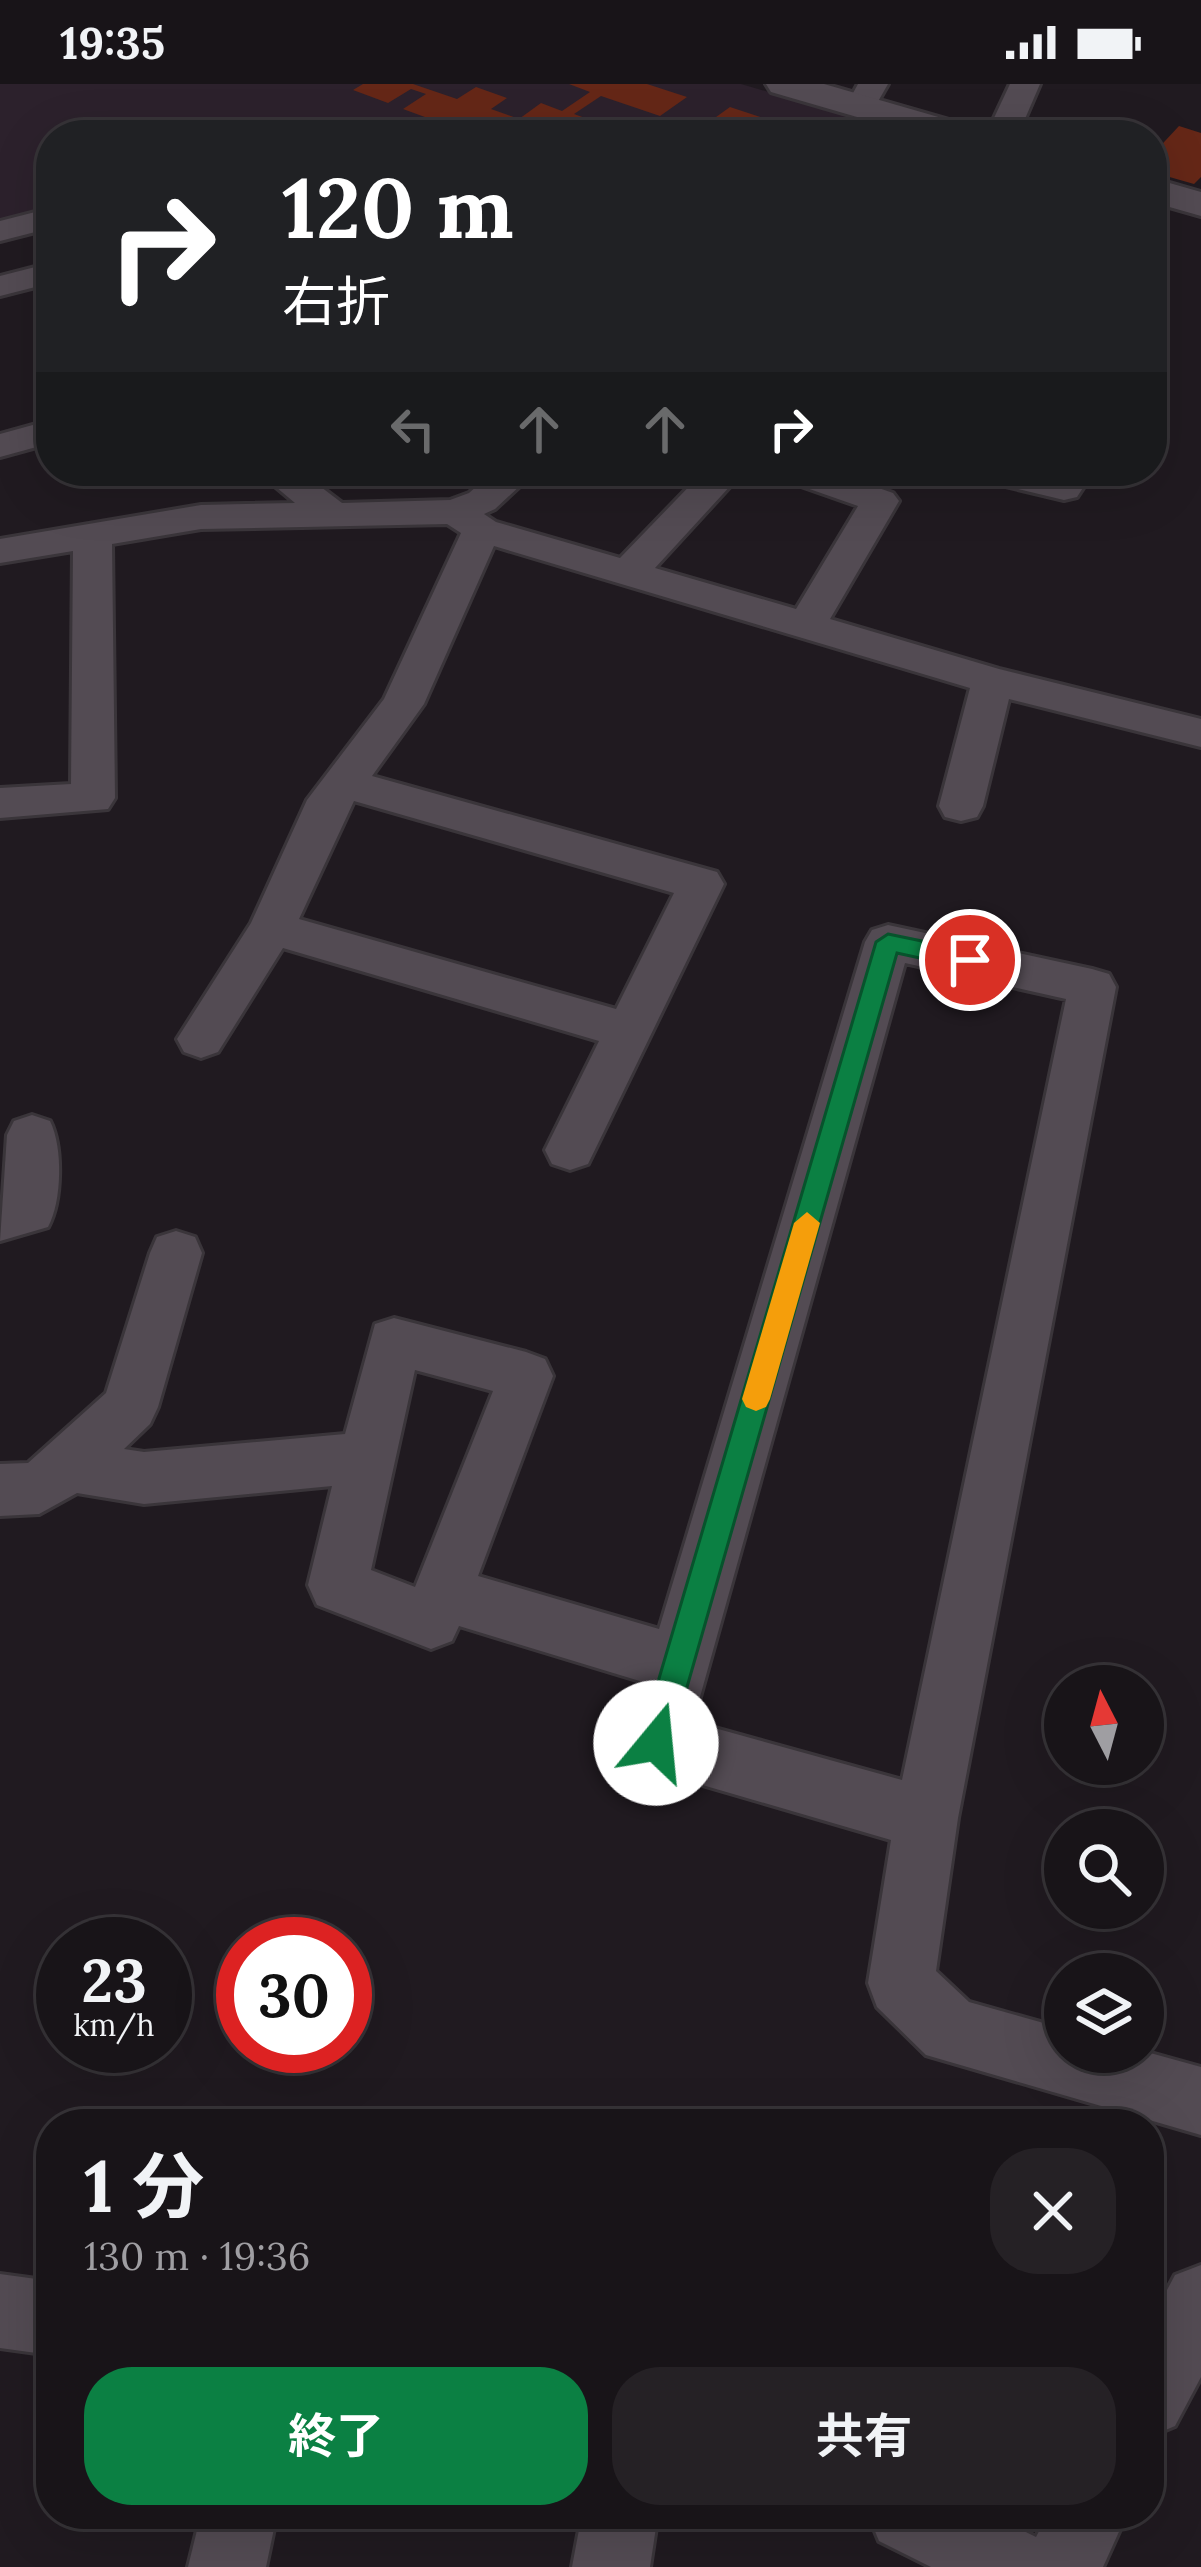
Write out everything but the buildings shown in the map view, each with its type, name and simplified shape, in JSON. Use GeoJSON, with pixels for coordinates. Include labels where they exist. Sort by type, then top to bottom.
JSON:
{"type":"FeatureCollection","features":[{"type":"Feature","properties":{"kind":"main road"},"geometry":{"type":"LineString","coordinates":[[784,84],[867,95],[914,120]]}},
{"type":"Feature","properties":{"kind":"main road"},"geometry":{"type":"LineString","coordinates":[[1167,194],[1201,204]]}},
{"type":"Feature","properties":{"kind":"street"},"geometry":{"type":"LineString","coordinates":[[1009,120],[1025,84]]}},
{"type":"Feature","properties":{"kind":"street"},"geometry":{"type":"LineString","coordinates":[[0,231],[36,222]]}},
{"type":"Feature","properties":{"kind":"street"},"geometry":{"type":"LineString","coordinates":[[0,446],[36,435]]}},
{"type":"Feature","properties":{"kind":"street"},"geometry":{"type":"LineString","coordinates":[[296,486],[334,514]]}},
{"type":"Feature","properties":{"kind":"street"},"geometry":{"type":"LineString","coordinates":[[201,1039],[272,928],[323,812],[403,704],[468,521],[500,486]]}},
{"type":"Feature","properties":{"kind":"street"},"geometry":{"type":"LineString","coordinates":[[631,570],[710,486]]}},
{"type":"Feature","properties":{"kind":"street"},"geometry":{"type":"LineString","coordinates":[[807,624],[880,501],[837,486]]}},
{"type":"Feature","properties":{"kind":"street"},"geometry":{"type":"LineString","coordinates":[[0,551],[201,517],[334,514],[468,521],[993,681],[1200,731]]}},
{"type":"Feature","properties":{"kind":"street"},"geometry":{"type":"LineString","coordinates":[[0,803],[93,798],[92,536]]}},
{"type":"Feature","properties":{"kind":"street"},"geometry":{"type":"LineString","coordinates":[[962,806],[993,681]]}},
{"type":"Feature","properties":{"kind":"street"},"geometry":{"type":"LineString","coordinates":[[344,784],[700,884],[570,1150]]}},
{"type":"Feature","properties":{"kind":"street"},"geometry":{"type":"LineString","coordinates":[[272,928],[629,1031]]}},
{"type":"Feature","properties":{"kind":"street"},"geometry":{"type":"LineString","coordinates":[[926,1818],[656,1743],[888,942],[1092,987],[926,1818],[901,1982],[950,2031],[1201,2101]]}},
{"type":"Feature","properties":{"kind":"street"},"geometry":{"type":"LineString","coordinates":[[0,1220],[30,1212],[32,1135]]}},
{"type":"Feature","properties":{"kind":"street"},"geometry":{"type":"LineString","coordinates":[[0,1490],[39,1488],[130,1406],[176,1252]]}},
{"type":"Feature","properties":{"kind":"street"},"geometry":{"type":"LineString","coordinates":[[394,1341],[526,1376],[443,1593],[431,1621],[338,1585],[394,1341]]}},
{"type":"Feature","properties":{"kind":"street"},"geometry":{"type":"LineString","coordinates":[[68,1466],[144,1478],[365,1456]]}},
{"type":"Feature","properties":{"kind":"street"},"geometry":{"type":"LineString","coordinates":[[443,1593],[679,1664]]}},
{"type":"Feature","properties":{"kind":"street"},"geometry":{"type":"LineString","coordinates":[[1164,2371],[1201,2301]]}},
{"type":"Feature","properties":{"kind":"street"},"geometry":{"type":"LineString","coordinates":[[0,2311],[36,2316]]}},
{"type":"Feature","properties":{"kind":"street"},"geometry":{"type":"LineString","coordinates":[[227,2567],[236,2529]]}},
{"type":"Feature","properties":{"kind":"street"},"geometry":{"type":"LineString","coordinates":[[611,2567],[617,2529]]}},
{"type":"Feature","properties":{"kind":"street"},"geometry":{"type":"LineString","coordinates":[[937,2529],[1014,2567]]}},
{"type":"Feature","properties":{"kind":"street"},"geometry":{"type":"LineString","coordinates":[[1062,2567],[1082,2529]]}},
{"type":"Feature","properties":{"kind":"shaded area"},"geometry":{"type":"Polygon","coordinates":[[[0,84],[741,84],[866,120],[36,120],[36,216],[0,225],[0,84]]]}},
{"type":"Feature","properties":{"kind":"slow traffic"},"geometry":{"type":"LineString","coordinates":[[756,1399],[807,1223]]}},
{"type":"Feature","properties":{"kind":"route"},"geometry":{"type":"LineString","coordinates":[[656,1743],[888,942],[970,960]]}}]}
